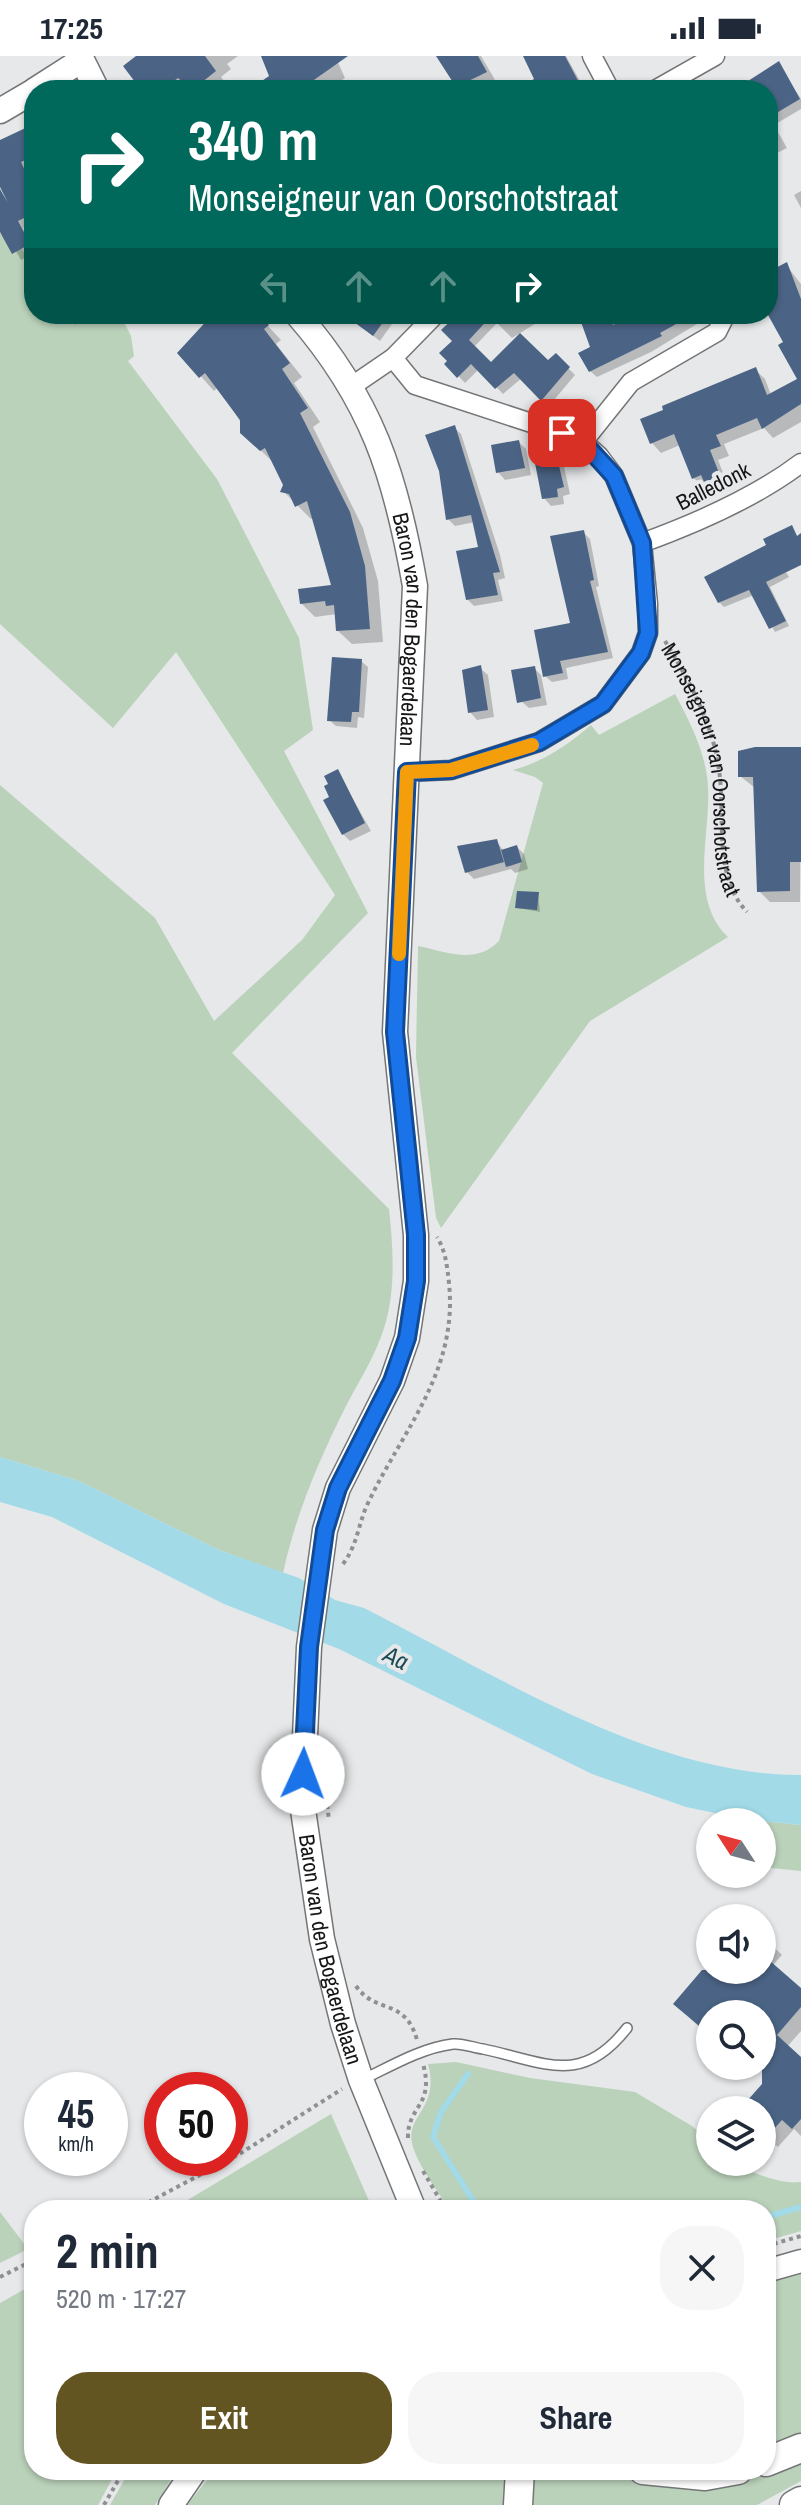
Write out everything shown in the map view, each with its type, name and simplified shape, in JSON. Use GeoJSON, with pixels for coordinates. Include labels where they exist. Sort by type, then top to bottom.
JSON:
{"type":"FeatureCollection","features":[{"type":"Feature","properties":{"kind":"highway"},"geometry":{"type":"LineString","coordinates":[[776,2458],[801,2448]]}},
{"type":"Feature","properties":{"kind":"highway"},"geometry":{"type":"LineString","coordinates":[[518,2505],[519,2480]]}},
{"type":"Feature","properties":{"kind":"highway"},"geometry":{"type":"LineString","coordinates":[[794,2505],[801,2501]]}},
{"type":"Feature","properties":{"kind":"main road"},"geometry":{"type":"LineString","coordinates":[[51,80],[85,58],[93,80]]}},
{"type":"Feature","properties":{"kind":"main road"},"geometry":{"type":"LineString","coordinates":[[0,111],[24,97]]}},
{"type":"Feature","properties":{"kind":"main road"},"geometry":{"type":"LineString","coordinates":[[305,324],[352,386]]}},
{"type":"Feature","properties":{"kind":"main road","name":"Baron van den Bogaerdelaan"},"geometry":{"type":"LineString","coordinates":[[352,386],[382,447],[406,532],[415,586],[395,1032],[416,1235],[416,1281],[407,1338],[392,1381],[334,1502],[325,1530],[309,1647],[302,1803],[322,1939],[351,2085],[411,2199]]}},
{"type":"Feature","properties":{"kind":"main road"},"geometry":{"type":"LineString","coordinates":[[171,2505],[188,2480]]}},
{"type":"Feature","properties":{"kind":"street"},"geometry":{"type":"LineString","coordinates":[[592,56],[605,80]]}},
{"type":"Feature","properties":{"kind":"street"},"geometry":{"type":"LineString","coordinates":[[673,80],[715,56]]}},
{"type":"Feature","properties":{"kind":"street"},"geometry":{"type":"LineString","coordinates":[[352,386],[393,358],[426,324]]}},
{"type":"Feature","properties":{"kind":"street"},"geometry":{"type":"LineString","coordinates":[[583,442],[631,382],[717,332],[721,324]]}},
{"type":"Feature","properties":{"kind":"street","name":"Monseigneur van Oorschotstraat"},"geometry":{"type":"LineString","coordinates":[[393,358],[415,385],[583,442],[614,476],[642,543],[648,633],[631,670],[603,704],[539,742],[451,770],[407,772]]}},
{"type":"Feature","properties":{"kind":"street","name":"Balledonk"},"geometry":{"type":"LineString","coordinates":[[642,543],[695,522],[780,479],[801,463]]}},
{"type":"Feature","properties":{"kind":"street"},"geometry":{"type":"LineString","coordinates":[[776,2268],[801,2261]]}},
{"type":"Feature","properties":{"kind":"lane"},"geometry":{"type":"LineString","coordinates":[[351,2085],[420,2052],[456,2044],[532,2062],[593,2062],[611,2049],[627,2028]]}},
{"type":"Feature","properties":{"kind":"path","name":"Monseigneur van Oorschotstraat"},"geometry":{"type":"LineString","coordinates":[[648,633],[664,640],[687,676],[707,723],[719,770],[726,873],[736,901],[747,912]]}},
{"type":"Feature","properties":{"kind":"path","name":"Baron van den Bogaerdelaan"},"geometry":{"type":"LineString","coordinates":[[325,1783],[329,1826]]}},
{"type":"Feature","properties":{"kind":"path","name":"Baron van den Bogaerdelaan"},"geometry":{"type":"LineString","coordinates":[[352,1977],[362,1994],[371,2001],[400,2009],[412,2023],[427,2089],[408,2128],[409,2145]]}},
{"type":"Feature","properties":{"kind":"path"},"geometry":{"type":"LineString","coordinates":[[153,2200],[241,2153],[351,2085]]}},
{"type":"Feature","properties":{"kind":"path"},"geometry":{"type":"LineString","coordinates":[[420,2164],[440,2200]]}},
{"type":"Feature","properties":{"kind":"path"},"geometry":{"type":"LineString","coordinates":[[776,2243],[801,2236]]}},
{"type":"Feature","properties":{"kind":"path"},"geometry":{"type":"LineString","coordinates":[[0,2277],[24,2265]]}},
{"type":"Feature","properties":{"kind":"path"},"geometry":{"type":"LineString","coordinates":[[104,2505],[118,2480]]}},
{"type":"Feature","properties":{"kind":"green space"},"geometry":{"type":"Polygon","coordinates":[[[0,233],[14,240],[24,252],[24,324],[125,324],[131,336],[134,356],[128,361],[217,479],[299,638],[313,730],[284,751],[368,913],[232,1053],[389,1209],[392,1282],[385,1325],[373,1356],[317,1468],[294,1530],[283,1573],[219,1550],[79,1481],[0,1457],[0,785],[155,918],[214,1021],[302,940],[335,895],[176,652],[113,728],[0,624],[0,233]]]}},
{"type":"Feature","properties":{"kind":"green space"},"geometry":{"type":"Polygon","coordinates":[[[675,694],[704,762],[708,787],[705,885],[708,904],[716,922],[728,937],[590,1021],[441,1228],[436,1218],[416,1057],[418,946],[471,955],[481,953],[499,941],[543,783],[513,770],[555,752],[591,725],[599,735],[675,694]]]}},
{"type":"Feature","properties":{"kind":"green space"},"geometry":{"type":"Polygon","coordinates":[[[776,1822],[801,1825],[801,1871],[776,1868],[776,1822]]]}},
{"type":"Feature","properties":{"kind":"green space"},"geometry":{"type":"Polygon","coordinates":[[[456,2062],[530,2078],[635,2092],[696,2130],[696,2176],[764,2176],[779,2181],[801,2182],[801,2231],[776,2238],[776,2200],[443,2200],[418,2160],[412,2143],[411,2133],[427,2101],[431,2079],[428,2064],[456,2062]]]}},
{"type":"Feature","properties":{"kind":"green space"},"geometry":{"type":"Polygon","coordinates":[[[331,2114],[369,2200],[188,2200],[228,2176],[248,2176],[248,2164],[331,2114]]]}},
{"type":"Feature","properties":{"kind":"green space"},"geometry":{"type":"Polygon","coordinates":[[[0,2212],[24,2244],[24,2251],[0,2263],[0,2212]]]}},
{"type":"Feature","properties":{"kind":"green space"},"geometry":{"type":"Polygon","coordinates":[[[801,2270],[801,2441],[776,2450],[776,2277],[801,2270]]]}},
{"type":"Feature","properties":{"kind":"green space"},"geometry":{"type":"Polygon","coordinates":[[[24,2290],[24,2480],[112,2480],[98,2505],[0,2505],[0,2303],[24,2290]]]}},
{"type":"Feature","properties":{"kind":"green space"},"geometry":{"type":"Polygon","coordinates":[[[801,2456],[801,2481],[757,2505],[526,2505],[527,2480],[776,2480],[776,2464],[801,2456]]]}},
{"type":"Feature","properties":{"kind":"green space"},"geometry":{"type":"Polygon","coordinates":[[[124,2480],[171,2480],[155,2505],[110,2505],[124,2480]]]}},
{"type":"Feature","properties":{"kind":"green space"},"geometry":{"type":"Polygon","coordinates":[[[207,2480],[512,2480],[511,2505],[187,2505],[207,2480]]]}},
{"type":"Feature","properties":{"kind":"water","name":"Aa"},"geometry":{"type":"Polygon","coordinates":[[[0,1457],[79,1481],[219,1550],[299,1578],[335,1600],[364,1608],[520,1690],[631,1740],[688,1759],[745,1771],[801,1775],[801,1825],[776,1822],[776,1808],[696,1809],[592,1774],[339,1649],[224,1604],[52,1517],[0,1502],[0,1457]]]}},
{"type":"Feature","properties":{"kind":"building"},"geometry":{"type":"Polygon","coordinates":[[[136,56],[205,56],[216,71],[205,80],[134,80],[123,66],[136,56]]]}},
{"type":"Feature","properties":{"kind":"building"},"geometry":{"type":"Polygon","coordinates":[[[261,56],[348,56],[314,80],[263,80],[269,76],[261,56]]]}},
{"type":"Feature","properties":{"kind":"building"},"geometry":{"type":"Polygon","coordinates":[[[436,56],[478,56],[487,72],[470,80],[451,80],[436,56]]]}},
{"type":"Feature","properties":{"kind":"building"},"geometry":{"type":"Polygon","coordinates":[[[523,56],[565,56],[578,80],[532,80],[523,56]]]}},
{"type":"Feature","properties":{"kind":"building"},"geometry":{"type":"Polygon","coordinates":[[[779,61],[800,99],[778,112],[778,80],[750,80],[779,61]]]}},
{"type":"Feature","properties":{"kind":"building"},"geometry":{"type":"Polygon","coordinates":[[[24,129],[24,161],[21,162],[24,168],[24,218],[18,221],[24,232],[24,247],[12,254],[0,232],[0,189],[8,203],[0,187],[0,140],[24,129]]]}},
{"type":"Feature","properties":{"kind":"building"},"geometry":{"type":"Polygon","coordinates":[[[787,262],[801,299],[801,404],[762,429],[757,418],[716,435],[721,446],[710,450],[721,478],[705,484],[701,475],[692,479],[674,434],[650,444],[640,419],[663,410],[662,406],[756,367],[767,395],[797,379],[778,345],[783,342],[773,324],[778,324],[778,267],[787,262]]]}},
{"type":"Feature","properties":{"kind":"building"},"geometry":{"type":"Polygon","coordinates":[[[204,324],[269,325],[264,329],[290,363],[282,369],[308,408],[300,413],[350,512],[365,566],[370,629],[336,631],[334,605],[326,606],[325,601],[300,604],[298,589],[331,585],[307,501],[295,507],[289,494],[280,492],[283,485],[265,448],[260,451],[240,433],[240,420],[205,373],[199,378],[177,353],[204,324]]]}},
{"type":"Feature","properties":{"kind":"building"},"geometry":{"type":"Polygon","coordinates":[[[357,324],[382,324],[373,336],[357,324]]]}},
{"type":"Feature","properties":{"kind":"building"},"geometry":{"type":"Polygon","coordinates":[[[447,324],[484,324],[469,340],[491,362],[520,333],[548,360],[556,353],[570,367],[541,401],[514,373],[495,389],[471,364],[457,378],[444,364],[447,361],[439,353],[452,341],[441,330],[447,324]]]}},
{"type":"Feature","properties":{"kind":"building"},"geometry":{"type":"Polygon","coordinates":[[[582,324],[676,324],[660,333],[662,336],[589,372],[578,353],[590,347],[582,324]]]}},
{"type":"Feature","properties":{"kind":"building"},"geometry":{"type":"Polygon","coordinates":[[[455,425],[500,572],[493,573],[498,595],[466,600],[456,551],[478,547],[471,515],[446,520],[439,471],[425,435],[455,425]]]}},
{"type":"Feature","properties":{"kind":"building"},"geometry":{"type":"Polygon","coordinates":[[[519,440],[525,468],[496,473],[491,445],[519,440]]]}},
{"type":"Feature","properties":{"kind":"building"},"geometry":{"type":"Polygon","coordinates":[[[556,453],[564,487],[557,489],[558,497],[542,499],[534,458],[556,453]]]}},
{"type":"Feature","properties":{"kind":"building"},"geometry":{"type":"Polygon","coordinates":[[[792,525],[797,536],[801,533],[801,565],[766,582],[786,621],[769,629],[749,590],[718,603],[704,577],[766,545],[763,539],[792,525]]]}},
{"type":"Feature","properties":{"kind":"building"},"geometry":{"type":"Polygon","coordinates":[[[584,530],[594,580],[590,581],[608,652],[560,661],[563,673],[543,677],[534,630],[570,623],[550,536],[584,530]]]}},
{"type":"Feature","properties":{"kind":"building"},"geometry":{"type":"Polygon","coordinates":[[[332,657],[362,659],[359,712],[352,712],[351,722],[327,721],[332,657]]]}},
{"type":"Feature","properties":{"kind":"building"},"geometry":{"type":"Polygon","coordinates":[[[481,665],[488,710],[468,713],[462,670],[481,665]]]}},
{"type":"Feature","properties":{"kind":"building"},"geometry":{"type":"Polygon","coordinates":[[[535,666],[541,698],[517,703],[511,670],[535,666]]]}},
{"type":"Feature","properties":{"kind":"building"},"geometry":{"type":"Polygon","coordinates":[[[755,747],[801,747],[801,862],[790,862],[790,891],[757,892],[753,777],[738,777],[738,751],[755,747]]]}},
{"type":"Feature","properties":{"kind":"building"},"geometry":{"type":"Polygon","coordinates":[[[338,769],[365,823],[342,835],[323,800],[329,797],[324,776],[338,769]]]}},
{"type":"Feature","properties":{"kind":"building"},"geometry":{"type":"Polygon","coordinates":[[[497,839],[504,862],[465,873],[457,846],[497,839]]]}},
{"type":"Feature","properties":{"kind":"building"},"geometry":{"type":"Polygon","coordinates":[[[517,845],[522,862],[506,867],[501,850],[517,845]]]}},
{"type":"Feature","properties":{"kind":"building"},"geometry":{"type":"Polygon","coordinates":[[[517,891],[539,892],[537,910],[515,908],[517,891]]]}},
{"type":"Feature","properties":{"kind":"building"},"geometry":{"type":"Polygon","coordinates":[[[776,1966],[801,1988],[801,2007],[777,2035],[801,2057],[801,2119],[792,2129],[782,2120],[776,2127],[776,2096],[751,2096],[762,2080],[776,2080],[776,2000],[696,2000],[696,2023],[673,2004],[696,1977],[696,1984],[776,1984],[776,1966]]]}},
{"type":"Feature","properties":{"kind":"waterway"},"geometry":{"type":"LineString","coordinates":[[468,2074],[441,2112],[433,2137],[473,2200]]}},
{"type":"Feature","properties":{"kind":"waterway"},"geometry":{"type":"LineString","coordinates":[[776,2214],[801,2207]]}},
{"type":"Feature","properties":{"kind":"slow traffic"},"geometry":{"type":"LineString","coordinates":[[399,954],[407,772],[451,770],[532,745]]}},
{"type":"Feature","properties":{"kind":"route"},"geometry":{"type":"LineString","coordinates":[[303,1774],[309,1647],[325,1530],[338,1488],[392,1381],[407,1338],[416,1281],[416,1235],[395,1032],[407,772],[451,770],[539,742],[603,704],[631,670],[648,633],[642,543],[614,476],[583,442],[562,433]]}}]}
